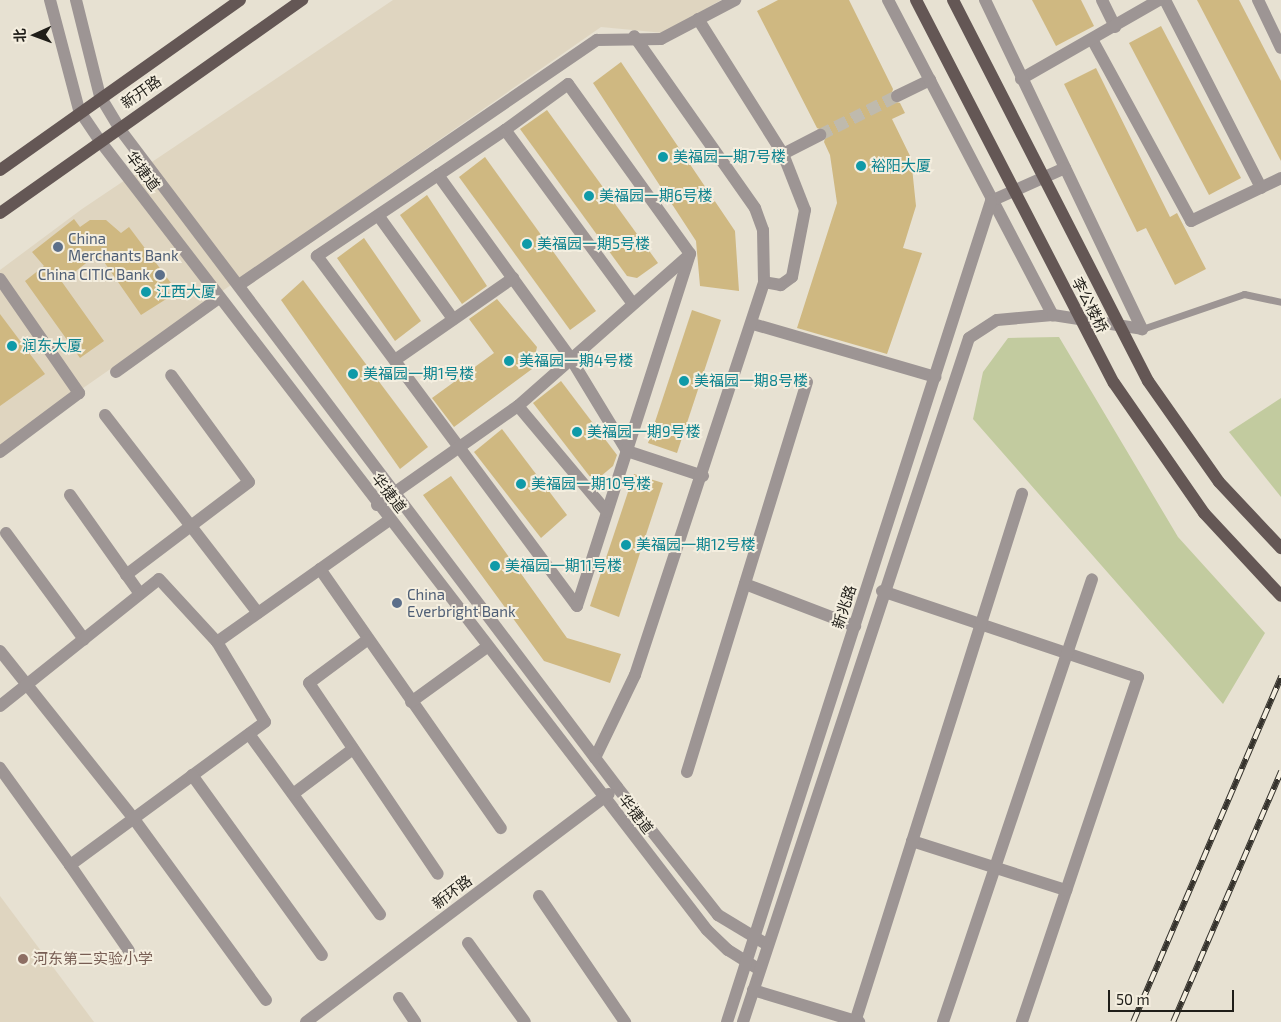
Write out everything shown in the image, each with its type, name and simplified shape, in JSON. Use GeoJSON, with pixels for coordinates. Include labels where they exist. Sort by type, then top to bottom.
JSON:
{"type":"FeatureCollection","features":[{"type":"Feature","properties":{"kind":"main road","name":"新开路"},"geometry":{"type":"LineString","coordinates":[[0,170],[79,110],[240,0]]}},
{"type":"Feature","properties":{"kind":"main road","name":"新开路"},"geometry":{"type":"LineString","coordinates":[[0,213],[302,0]]}},
{"type":"Feature","properties":{"kind":"main road","name":"李公楼桥"},"geometry":{"type":"LineString","coordinates":[[916,0],[1114,383],[1204,512],[1281,596]]}},
{"type":"Feature","properties":{"kind":"main road","name":"李公楼桥"},"geometry":{"type":"LineString","coordinates":[[953,0],[1143,373],[1213,475],[1281,548]]}},
{"type":"Feature","properties":{"kind":"street","name":"华捷道"},"geometry":{"type":"LineString","coordinates":[[50,0],[79,110],[100,141],[486,647],[707,930],[746,962],[759,970]]}},
{"type":"Feature","properties":{"kind":"street","name":"华捷道"},"geometry":{"type":"LineString","coordinates":[[76,0],[100,96],[119,128],[396,491],[617,787],[718,915],[754,940],[768,945]]}},
{"type":"Feature","properties":{"kind":"street"},"geometry":{"type":"LineString","coordinates":[[240,285],[597,40],[634,36],[661,39],[736,0]]}},
{"type":"Feature","properties":{"kind":"street"},"geometry":{"type":"LineString","coordinates":[[888,0],[991,201],[1053,314]]}},
{"type":"Feature","properties":{"kind":"street"},"geometry":{"type":"LineString","coordinates":[[985,0],[1142,329]]}},
{"type":"Feature","properties":{"kind":"street"},"geometry":{"type":"LineString","coordinates":[[1102,0],[1115,27]]}},
{"type":"Feature","properties":{"kind":"street"},"geometry":{"type":"LineString","coordinates":[[1022,79],[1094,41],[1159,0]]}},
{"type":"Feature","properties":{"kind":"street"},"geometry":{"type":"LineString","coordinates":[[1165,0],[1260,188]]}},
{"type":"Feature","properties":{"kind":"street"},"geometry":{"type":"LineString","coordinates":[[1258,0],[1281,48]]}},
{"type":"Feature","properties":{"kind":"street"},"geometry":{"type":"LineString","coordinates":[[698,19],[783,154],[805,210],[804,228],[792,276],[781,285],[764,282]]}},
{"type":"Feature","properties":{"kind":"street"},"geometry":{"type":"LineString","coordinates":[[595,758],[635,676],[753,324],[764,282],[764,230],[755,208],[634,36]]}},
{"type":"Feature","properties":{"kind":"street"},"geometry":{"type":"LineString","coordinates":[[1094,41],[1191,221],[1281,178]]}},
{"type":"Feature","properties":{"kind":"street"},"geometry":{"type":"LineString","coordinates":[[897,96],[930,80]]}},
{"type":"Feature","properties":{"kind":"street"},"geometry":{"type":"LineString","coordinates":[[568,84],[690,254],[577,606],[457,448],[318,256],[380,218],[568,84]]}},
{"type":"Feature","properties":{"kind":"street"},"geometry":{"type":"LineString","coordinates":[[505,130],[633,304]]}},
{"type":"Feature","properties":{"kind":"street"},"geometry":{"type":"LineString","coordinates":[[783,154],[820,135]]}},
{"type":"Feature","properties":{"kind":"street"},"geometry":{"type":"LineString","coordinates":[[991,201],[1065,168]]}},
{"type":"Feature","properties":{"kind":"street"},"geometry":{"type":"LineString","coordinates":[[438,175],[571,359],[627,451],[703,476]]}},
{"type":"Feature","properties":{"kind":"street","name":"新兆路"},"geometry":{"type":"LineString","coordinates":[[727,1022],[991,201]]}},
{"type":"Feature","properties":{"kind":"street"},"geometry":{"type":"LineString","coordinates":[[380,218],[453,319]]}},
{"type":"Feature","properties":{"kind":"street"},"geometry":{"type":"LineString","coordinates":[[377,505],[518,406],[690,254]]}},
{"type":"Feature","properties":{"kind":"street"},"geometry":{"type":"LineString","coordinates":[[395,360],[513,278]]}},
{"type":"Feature","properties":{"kind":"street"},"geometry":{"type":"LineString","coordinates":[[0,279],[79,393],[0,452]]}},
{"type":"Feature","properties":{"kind":"street"},"geometry":{"type":"LineString","coordinates":[[116,372],[219,298]]}},
{"type":"Feature","properties":{"kind":"street","name":"新兆路"},"geometry":{"type":"LineString","coordinates":[[743,1022],[882,590],[969,338],[996,320],[1053,314],[1142,329]]}},
{"type":"Feature","properties":{"kind":"street"},"geometry":{"type":"LineString","coordinates":[[753,324],[935,377]]}},
{"type":"Feature","properties":{"kind":"street"},"geometry":{"type":"LineString","coordinates":[[126,575],[249,482],[171,375]]}},
{"type":"Feature","properties":{"kind":"street"},"geometry":{"type":"LineString","coordinates":[[688,772],[808,382]]}},
{"type":"Feature","properties":{"kind":"street"},"geometry":{"type":"LineString","coordinates":[[518,406],[607,512]]}},
{"type":"Feature","properties":{"kind":"street"},"geometry":{"type":"LineString","coordinates":[[105,415],[258,613]]}},
{"type":"Feature","properties":{"kind":"street"},"geometry":{"type":"LineString","coordinates":[[753,990],[856,1022],[1022,494]]}},
{"type":"Feature","properties":{"kind":"street"},"geometry":{"type":"LineString","coordinates":[[70,496],[140,594]]}},
{"type":"Feature","properties":{"kind":"street"},"geometry":{"type":"LineString","coordinates":[[217,642],[389,520]]}},
{"type":"Feature","properties":{"kind":"street"},"geometry":{"type":"LineString","coordinates":[[6,533],[84,639]]}},
{"type":"Feature","properties":{"kind":"street"},"geometry":{"type":"LineString","coordinates":[[320,569],[367,640],[501,828]]}},
{"type":"Feature","properties":{"kind":"street"},"geometry":{"type":"LineString","coordinates":[[0,706],[159,579],[217,642],[265,722],[70,865]]}},
{"type":"Feature","properties":{"kind":"street"},"geometry":{"type":"LineString","coordinates":[[943,1022],[1092,579]]}},
{"type":"Feature","properties":{"kind":"street"},"geometry":{"type":"LineString","coordinates":[[745,584],[855,626]]}},
{"type":"Feature","properties":{"kind":"street"},"geometry":{"type":"LineString","coordinates":[[882,590],[1138,677],[1022,1022]]}},
{"type":"Feature","properties":{"kind":"street"},"geometry":{"type":"LineString","coordinates":[[367,640],[308,682],[438,874]]}},
{"type":"Feature","properties":{"kind":"street"},"geometry":{"type":"LineString","coordinates":[[411,702],[486,647]]}},
{"type":"Feature","properties":{"kind":"street"},"geometry":{"type":"LineString","coordinates":[[0,652],[134,819],[266,1000]]}},
{"type":"Feature","properties":{"kind":"street"},"geometry":{"type":"LineString","coordinates":[[249,734],[380,914]]}},
{"type":"Feature","properties":{"kind":"street"},"geometry":{"type":"LineString","coordinates":[[292,794],[353,749]]}},
{"type":"Feature","properties":{"kind":"street"},"geometry":{"type":"LineString","coordinates":[[0,768],[129,951]]}},
{"type":"Feature","properties":{"kind":"street"},"geometry":{"type":"LineString","coordinates":[[192,775],[322,955]]}},
{"type":"Feature","properties":{"kind":"street","name":"新环路"},"geometry":{"type":"LineString","coordinates":[[306,1022],[617,787]]}},
{"type":"Feature","properties":{"kind":"street"},"geometry":{"type":"LineString","coordinates":[[912,841],[1066,890]]}},
{"type":"Feature","properties":{"kind":"street"},"geometry":{"type":"LineString","coordinates":[[540,896],[626,1022]]}},
{"type":"Feature","properties":{"kind":"street"},"geometry":{"type":"LineString","coordinates":[[468,943],[525,1022]]}},
{"type":"Feature","properties":{"kind":"street"},"geometry":{"type":"LineString","coordinates":[[399,998],[415,1022]]}},
{"type":"Feature","properties":{"kind":"lane"},"geometry":{"type":"LineString","coordinates":[[1142,329],[1244,294],[1281,302]]}},
{"type":"Feature","properties":{"kind":"shaded area"},"geometry":{"type":"Polygon","coordinates":[[[393,0],[721,0],[664,33],[601,27],[0,446],[0,270],[82,209],[393,0]]]}},
{"type":"Feature","properties":{"kind":"shaded area","name":"河东第二实验小学"},"geometry":{"type":"Polygon","coordinates":[[[0,896],[94,1022],[0,1022],[0,896]]]}},
{"type":"Feature","properties":{"kind":"green space"},"geometry":{"type":"Polygon","coordinates":[[[1059,337],[1178,537],[1265,633],[1223,704],[973,419],[983,372],[1008,338],[1059,337]]]}},
{"type":"Feature","properties":{"kind":"green space"},"geometry":{"type":"Polygon","coordinates":[[[1281,398],[1281,497],[1229,432],[1281,398]]]}},
{"type":"Feature","properties":{"kind":"building","name":"裕阳大厦"},"geometry":{"type":"Polygon","coordinates":[[[778,0],[849,0],[893,89],[890,100],[900,103],[905,113],[892,119],[911,158],[916,206],[903,248],[922,253],[887,354],[797,328],[837,203],[830,155],[824,142],[827,132],[817,128],[757,11],[778,0]]]}},
{"type":"Feature","properties":{"kind":"building"},"geometry":{"type":"Polygon","coordinates":[[[1032,0],[1081,0],[1094,26],[1056,46],[1032,0]]]}},
{"type":"Feature","properties":{"kind":"building"},"geometry":{"type":"Polygon","coordinates":[[[1197,0],[1239,0],[1281,81],[1281,161],[1197,0]]]}},
{"type":"Feature","properties":{"kind":"building"},"geometry":{"type":"Polygon","coordinates":[[[1161,26],[1241,178],[1209,195],[1129,43],[1161,26]]]}},
{"type":"Feature","properties":{"kind":"building","name":"美福园一期7号楼"},"geometry":{"type":"Polygon","coordinates":[[[621,62],[735,231],[739,291],[700,286],[696,241],[593,83],[621,62]]]}},
{"type":"Feature","properties":{"kind":"building"},"geometry":{"type":"Polygon","coordinates":[[[1096,68],[1170,217],[1177,213],[1206,269],[1175,285],[1146,228],[1137,232],[1064,84],[1096,68]]]}},
{"type":"Feature","properties":{"kind":"building","name":"美福园一期6号楼"},"geometry":{"type":"Polygon","coordinates":[[[547,110],[658,263],[637,278],[627,276],[520,129],[547,110]]]}},
{"type":"Feature","properties":{"kind":"building","name":"美福园一期5号楼"},"geometry":{"type":"Polygon","coordinates":[[[485,157],[596,311],[570,330],[459,177],[485,157]]]}},
{"type":"Feature","properties":{"kind":"building"},"geometry":{"type":"Polygon","coordinates":[[[427,195],[487,286],[462,304],[400,215],[427,195]]]}},
{"type":"Feature","properties":{"kind":"building","name":"江西大厦"},"geometry":{"type":"Polygon","coordinates":[[[74,219],[80,227],[90,220],[106,220],[121,233],[129,227],[171,283],[166,288],[171,296],[141,315],[102,259],[90,260],[62,282],[104,341],[80,358],[25,281],[44,266],[32,252],[74,219]]]}},
{"type":"Feature","properties":{"kind":"building"},"geometry":{"type":"Polygon","coordinates":[[[364,238],[421,321],[395,341],[337,258],[364,238]]]}},
{"type":"Feature","properties":{"kind":"building","name":"美福园一期1号楼"},"geometry":{"type":"Polygon","coordinates":[[[303,280],[428,447],[400,469],[281,300],[303,280]]]}},
{"type":"Feature","properties":{"kind":"building","name":"美福园一期4号楼"},"geometry":{"type":"Polygon","coordinates":[[[497,299],[537,347],[532,369],[454,427],[432,398],[494,353],[469,319],[497,299]]]}},
{"type":"Feature","properties":{"kind":"building","name":"美福园一期8号楼"},"geometry":{"type":"Polygon","coordinates":[[[692,310],[721,320],[677,453],[648,443],[692,310]]]}},
{"type":"Feature","properties":{"kind":"building","name":"润东大厦"},"geometry":{"type":"Polygon","coordinates":[[[0,314],[45,374],[0,406],[0,314]]]}},
{"type":"Feature","properties":{"kind":"building","name":"美福园一期9号楼"},"geometry":{"type":"Polygon","coordinates":[[[561,381],[617,455],[613,466],[594,482],[533,403],[561,381]]]}},
{"type":"Feature","properties":{"kind":"building","name":"美福园一期10号楼"},"geometry":{"type":"Polygon","coordinates":[[[502,429],[567,515],[541,538],[474,452],[502,429]]]}},
{"type":"Feature","properties":{"kind":"building","name":"美福园一期12号楼"},"geometry":{"type":"Polygon","coordinates":[[[634,474],[663,483],[619,617],[590,606],[634,474]]]}},
{"type":"Feature","properties":{"kind":"building","name":"美福园一期11号楼"},"geometry":{"type":"Polygon","coordinates":[[[451,476],[567,638],[621,654],[610,683],[544,661],[423,495],[451,476]]]}},
{"type":"Feature","properties":{"kind":"tunnel"},"geometry":{"type":"LineString","coordinates":[[820,135],[897,96]]}},
{"type":"Feature","properties":{"kind":"railway"},"geometry":{"type":"LineString","coordinates":[[1133,1022],[1281,676]]}},
{"type":"Feature","properties":{"kind":"railway"},"geometry":{"type":"LineString","coordinates":[[1173,1022],[1281,771]]}},
{"type":"Feature","properties":{"kind":"place","name":"美福园一期7号楼"},"geometry":{"type":"Point","coordinates":[663,157]}},
{"type":"Feature","properties":{"kind":"place","name":"裕阳大厦"},"geometry":{"type":"Point","coordinates":[861,166]}},
{"type":"Feature","properties":{"kind":"place","name":"美福园一期6号楼"},"geometry":{"type":"Point","coordinates":[589,196]}},
{"type":"Feature","properties":{"kind":"place","name":"美福园一期5号楼"},"geometry":{"type":"Point","coordinates":[527,244]}},
{"type":"Feature","properties":{"kind":"place","name":"China Merchants Bank"},"geometry":{"type":"Point","coordinates":[58,247]}},
{"type":"Feature","properties":{"kind":"place","name":"China CITIC Bank"},"geometry":{"type":"Point","coordinates":[160,275]}},
{"type":"Feature","properties":{"kind":"place","name":"江西大厦"},"geometry":{"type":"Point","coordinates":[146,292]}},
{"type":"Feature","properties":{"kind":"place","name":"润东大厦"},"geometry":{"type":"Point","coordinates":[12,346]}},
{"type":"Feature","properties":{"kind":"place","name":"美福园一期4号楼"},"geometry":{"type":"Point","coordinates":[509,361]}},
{"type":"Feature","properties":{"kind":"place","name":"美福园一期1号楼"},"geometry":{"type":"Point","coordinates":[353,374]}},
{"type":"Feature","properties":{"kind":"place","name":"美福园一期8号楼"},"geometry":{"type":"Point","coordinates":[684,381]}},
{"type":"Feature","properties":{"kind":"place","name":"美福园一期9号楼"},"geometry":{"type":"Point","coordinates":[577,432]}},
{"type":"Feature","properties":{"kind":"place","name":"美福园一期10号楼"},"geometry":{"type":"Point","coordinates":[521,484]}},
{"type":"Feature","properties":{"kind":"place","name":"美福园一期12号楼"},"geometry":{"type":"Point","coordinates":[626,545]}},
{"type":"Feature","properties":{"kind":"place","name":"美福园一期11号楼"},"geometry":{"type":"Point","coordinates":[495,566]}},
{"type":"Feature","properties":{"kind":"place","name":"China Everbright Bank"},"geometry":{"type":"Point","coordinates":[397,603]}},
{"type":"Feature","properties":{"kind":"place","name":"河东第二实验小学"},"geometry":{"type":"Point","coordinates":[23,959]}}]}
